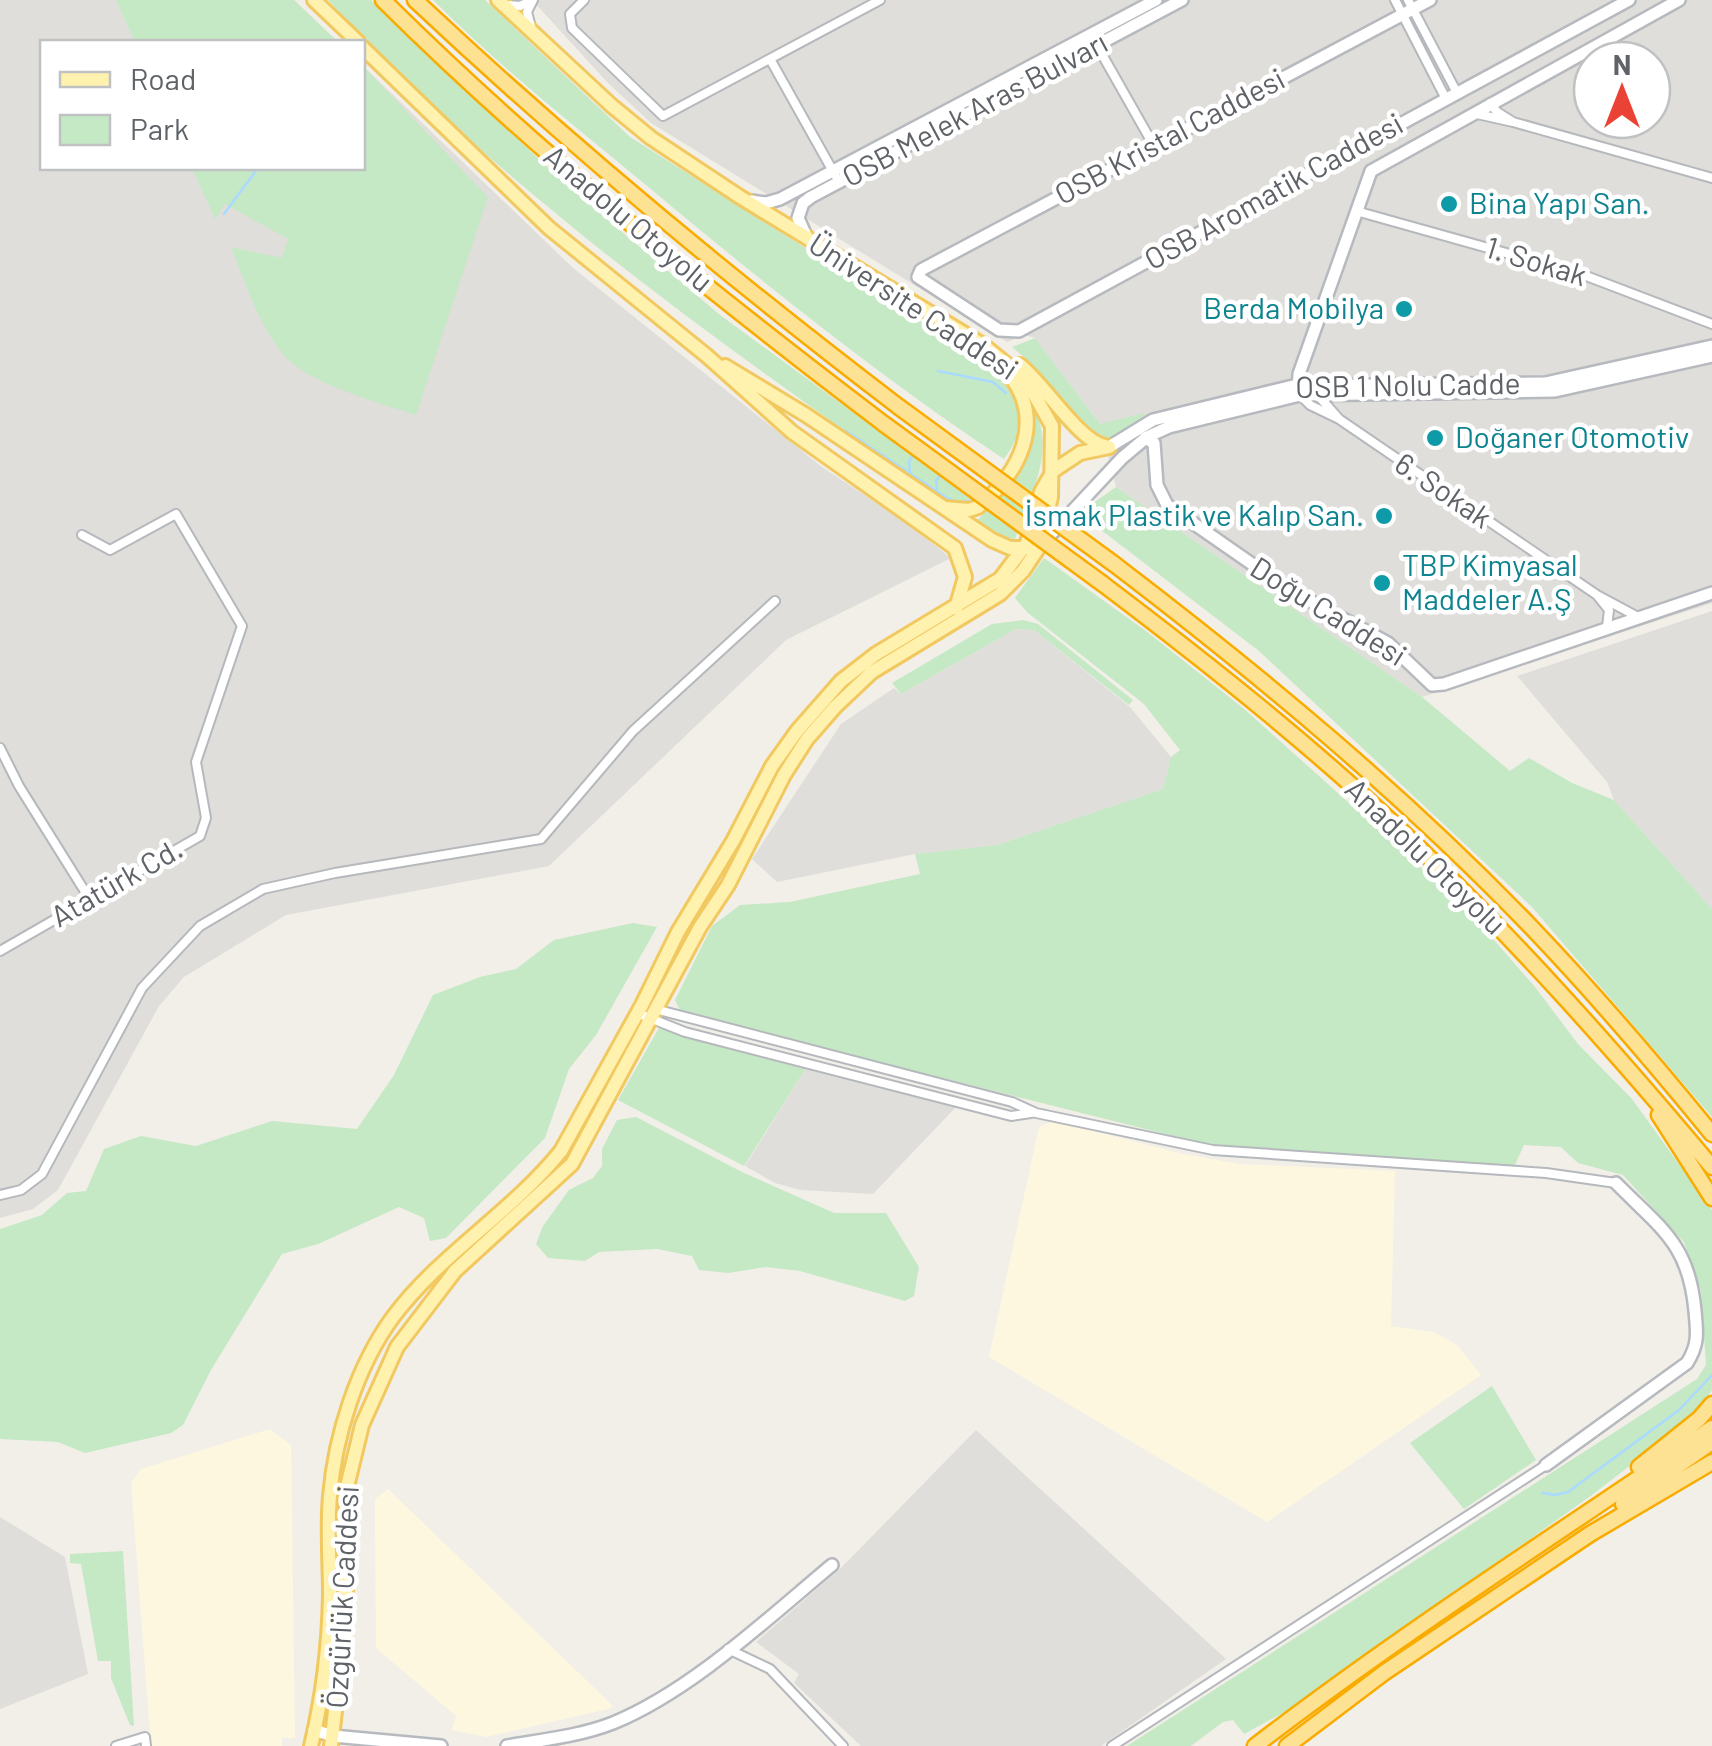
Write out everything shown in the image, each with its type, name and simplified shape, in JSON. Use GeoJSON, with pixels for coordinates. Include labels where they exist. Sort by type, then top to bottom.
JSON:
{"type":"FeatureCollection","features":[{"type":"Feature","properties":{"kind":"highway","name":"Anadolu Otoyolu"},"geometry":{"type":"LineString","coordinates":[[383,0],[626,219],[884,424],[1103,584],[1250,698],[1412,840],[1620,1056],[1712,1168]]}},
{"type":"Feature","properties":{"kind":"highway","name":"Anadolu Otoyolu"},"geometry":{"type":"LineString","coordinates":[[415,0],[686,242],[899,407],[1114,564],[1318,727],[1456,854],[1582,982],[1712,1134]]}},
{"type":"Feature","properties":{"kind":"highway"},"geometry":{"type":"LineString","coordinates":[[1620,1056],[1712,1198]]}},
{"type":"Feature","properties":{"kind":"highway"},"geometry":{"type":"LineString","coordinates":[[1255,1746],[1532,1549],[1677,1439],[1712,1404]]}},
{"type":"Feature","properties":{"kind":"highway"},"geometry":{"type":"LineString","coordinates":[[1532,1549],[1712,1428]]}},
{"type":"Feature","properties":{"kind":"highway"},"geometry":{"type":"LineString","coordinates":[[1464,1618],[1712,1442]]}},
{"type":"Feature","properties":{"kind":"highway"},"geometry":{"type":"LineString","coordinates":[[1287,1746],[1464,1618],[1590,1534],[1712,1462]]}},
{"type":"Feature","properties":{"kind":"main road"},"geometry":{"type":"LineString","coordinates":[[314,0],[355,40]]}},
{"type":"Feature","properties":{"kind":"main road","name":"Üniversite Caddesi"},"geometry":{"type":"LineString","coordinates":[[500,2],[651,138],[1016,370],[1040,400],[1052,426],[1048,514],[1039,546],[1023,570],[1000,594],[872,672],[820,724],[784,774],[654,1015]]}},
{"type":"Feature","properties":{"kind":"main road"},"geometry":{"type":"LineString","coordinates":[[365,50],[549,228],[707,356],[792,432],[955,548],[965,578],[956,608]]}},
{"type":"Feature","properties":{"kind":"main road"},"geometry":{"type":"LineString","coordinates":[[940,507],[978,507],[1008,474],[1026,442],[1024,397],[982,345]]}},
{"type":"Feature","properties":{"kind":"main road"},"geometry":{"type":"LineString","coordinates":[[982,345],[1015,361],[1034,376],[1085,439],[1109,447]]}},
{"type":"Feature","properties":{"kind":"main road"},"geometry":{"type":"LineString","coordinates":[[707,356],[806,415],[1002,545],[1023,549],[1039,546]]}},
{"type":"Feature","properties":{"kind":"main road","name":"OSB 1 Nolu Cadde"},"geometry":{"type":"LineString","coordinates":[[1052,471],[1080,454],[1109,447]]}},
{"type":"Feature","properties":{"kind":"main road"},"geometry":{"type":"LineString","coordinates":[[639,1009],[772,766],[811,712],[841,681],[876,654],[1000,579],[1023,549],[1052,471]]}},
{"type":"Feature","properties":{"kind":"main road","name":"Özgürlük Caddesi"},"geometry":{"type":"LineString","coordinates":[[310,1746],[327,1650],[334,1462],[346,1417],[370,1356],[390,1320],[411,1294],[546,1170],[561,1151],[639,1009]]}},
{"type":"Feature","properties":{"kind":"main road","name":"Özgürlük Caddesi"},"geometry":{"type":"LineString","coordinates":[[332,1741],[346,1615],[346,1492],[371,1398],[397,1347],[455,1270],[572,1164],[654,1015]]}},
{"type":"Feature","properties":{"kind":"street"},"geometry":{"type":"LineString","coordinates":[[500,2],[515,6],[533,0]]}},
{"type":"Feature","properties":{"kind":"street"},"geometry":{"type":"LineString","coordinates":[[533,0],[528,6],[528,19],[536,35]]}},
{"type":"Feature","properties":{"kind":"street"},"geometry":{"type":"LineString","coordinates":[[584,0],[573,7],[572,28],[662,116],[880,0]]}},
{"type":"Feature","properties":{"kind":"street"},"geometry":{"type":"LineString","coordinates":[[1154,146],[1094,40],[1156,0]]}},
{"type":"Feature","properties":{"kind":"street","name":"OSB Melek Aras Bulvarı"},"geometry":{"type":"LineString","coordinates":[[807,238],[800,228],[799,210],[836,177],[1094,40],[1182,0]]}},
{"type":"Feature","properties":{"kind":"street"},"geometry":{"type":"LineString","coordinates":[[1395,0],[1408,8],[1451,94]]}},
{"type":"Feature","properties":{"kind":"street","name":"OSB Kristal Caddesi"},"geometry":{"type":"LineString","coordinates":[[920,280],[921,270],[1408,8],[1430,0]]}},
{"type":"Feature","properties":{"kind":"street","name":"OSB Aromatik Caddesi"},"geometry":{"type":"LineString","coordinates":[[920,280],[999,330],[1020,331],[1629,0]]}},
{"type":"Feature","properties":{"kind":"street"},"geometry":{"type":"LineString","coordinates":[[1306,389],[1309,350],[1366,178],[1378,166],[1679,0]]}},
{"type":"Feature","properties":{"kind":"street"},"geometry":{"type":"LineString","coordinates":[[740,197],[766,204],[836,177],[770,60]]}},
{"type":"Feature","properties":{"kind":"street"},"geometry":{"type":"LineString","coordinates":[[1490,104],[1513,122]]}},
{"type":"Feature","properties":{"kind":"street"},"geometry":{"type":"LineString","coordinates":[[1473,113],[1712,178]]}},
{"type":"Feature","properties":{"kind":"street"},"geometry":{"type":"LineString","coordinates":[[1365,142],[1378,166]]}},
{"type":"Feature","properties":{"kind":"street","name":"1. Sokak"},"geometry":{"type":"LineString","coordinates":[[1356,210],[1581,274],[1712,324]]}},
{"type":"Feature","properties":{"kind":"street","name":"OSB 1 Nolu Cadde"},"geometry":{"type":"LineString","coordinates":[[1109,447],[1138,427],[1306,389],[1545,383],[1712,346]]}},
{"type":"Feature","properties":{"kind":"street","name":"OSB 1 Nolu Cadde"},"geometry":{"type":"LineString","coordinates":[[1306,389],[1555,391],[1712,356]]}},
{"type":"Feature","properties":{"kind":"street","name":"6. Sokak"},"geometry":{"type":"LineString","coordinates":[[1306,389],[1310,405],[1339,419]]}},
{"type":"Feature","properties":{"kind":"street","name":"6. Sokak"},"geometry":{"type":"LineString","coordinates":[[1306,389],[1339,419],[1598,595],[1638,617]]}},
{"type":"Feature","properties":{"kind":"street","name":"OSB 1 Nolu Cadde"},"geometry":{"type":"LineString","coordinates":[[1039,546],[1162,423]]}},
{"type":"Feature","properties":{"kind":"street","name":"Doğu Caddesi"},"geometry":{"type":"LineString","coordinates":[[1162,423],[1157,486],[1167,505],[1282,586],[1398,650],[1432,684],[1439,685],[1712,593]]}},
{"type":"Feature","properties":{"kind":"street","name":"Doğu Caddesi"},"geometry":{"type":"LineString","coordinates":[[1145,438],[1154,443],[1157,458]]}},
{"type":"Feature","properties":{"kind":"street","name":"Atatürk Cd."},"geometry":{"type":"LineString","coordinates":[[0,951],[200,836],[206,818],[196,762],[242,626],[176,514],[110,550],[82,535]]}},
{"type":"Feature","properties":{"kind":"street"},"geometry":{"type":"LineString","coordinates":[[1598,595],[1610,610],[1607,627]]}},
{"type":"Feature","properties":{"kind":"street"},"geometry":{"type":"LineString","coordinates":[[0,1195],[20,1190],[42,1174],[142,988],[200,926],[263,890],[335,873],[541,839],[633,731],[775,601]]}},
{"type":"Feature","properties":{"kind":"street"},"geometry":{"type":"LineString","coordinates":[[0,748],[88,898]]}},
{"type":"Feature","properties":{"kind":"street"},"geometry":{"type":"LineString","coordinates":[[639,1009],[785,1060],[1012,1116],[1036,1113]]}},
{"type":"Feature","properties":{"kind":"street"},"geometry":{"type":"LineString","coordinates":[[654,1015],[1012,1102],[1036,1113],[1213,1150],[1546,1173],[1616,1183],[1681,1252],[1693,1292],[1698,1346],[1687,1362],[1546,1464],[1112,1746]]}},
{"type":"Feature","properties":{"kind":"street"},"geometry":{"type":"LineString","coordinates":[[507,1746],[608,1725],[651,1705],[728,1650],[832,1565]]}},
{"type":"Feature","properties":{"kind":"street"},"geometry":{"type":"LineString","coordinates":[[728,1650],[770,1670],[843,1746]]}},
{"type":"Feature","properties":{"kind":"street"},"geometry":{"type":"LineString","coordinates":[[314,1730],[332,1741],[441,1746]]}},
{"type":"Feature","properties":{"kind":"street"},"geometry":{"type":"LineString","coordinates":[[116,1746],[145,1737],[146,1746]]}},
{"type":"Feature","properties":{"kind":"shaded area"},"geometry":{"type":"Polygon","coordinates":[[[0,0],[294,0],[336,40],[40,40],[40,170],[365,170],[365,68],[573,268],[822,467],[904,521],[951,558],[786,640],[549,866],[286,915],[184,977],[159,1006],[58,1190],[33,1209],[0,1218],[0,0]]]}},
{"type":"Feature","properties":{"kind":"shaded area"},"geometry":{"type":"Polygon","coordinates":[[[532,0],[1712,0],[1712,603],[1422,697],[1116,487],[1100,424],[1035,338],[1025,335],[1007,342],[651,123],[608,83],[532,0]]]}},
{"type":"Feature","properties":{"kind":"shaded area"},"geometry":{"type":"Polygon","coordinates":[[[1712,611],[1712,909],[1614,800],[1607,782],[1517,676],[1712,611]]]}},
{"type":"Feature","properties":{"kind":"shaded area"},"geometry":{"type":"Polygon","coordinates":[[[1016,629],[1034,630],[1130,707],[1171,757],[1163,789],[997,845],[915,854],[777,882],[752,859],[841,724],[894,688],[901,694],[1016,629]]]}},
{"type":"Feature","properties":{"kind":"shaded area"},"geometry":{"type":"Polygon","coordinates":[[[806,1068],[957,1106],[873,1194],[800,1190],[775,1183],[745,1166],[806,1068]]]}},
{"type":"Feature","properties":{"kind":"shaded area"},"geometry":{"type":"Polygon","coordinates":[[[1054,1121],[1183,1154],[1240,1164],[1395,1171],[1391,1326],[1434,1332],[1457,1345],[1481,1375],[1267,1522],[989,1357],[1039,1127],[1054,1121]]]}},
{"type":"Feature","properties":{"kind":"shaded area"},"geometry":{"type":"Polygon","coordinates":[[[270,1429],[291,1445],[295,1738],[282,1738],[282,1746],[151,1746],[131,1483],[141,1469],[270,1429]]]}},
{"type":"Feature","properties":{"kind":"shaded area"},"geometry":{"type":"Polygon","coordinates":[[[976,1430],[1226,1659],[1101,1746],[861,1746],[794,1683],[799,1674],[756,1642],[840,1569],[976,1430]]]}},
{"type":"Feature","properties":{"kind":"shaded area"},"geometry":{"type":"Polygon","coordinates":[[[388,1489],[612,1708],[486,1737],[452,1730],[456,1716],[376,1648],[375,1499],[388,1489]]]}},
{"type":"Feature","properties":{"kind":"shaded area"},"geometry":{"type":"Polygon","coordinates":[[[0,1517],[65,1557],[88,1674],[0,1709],[0,1517]]]}},
{"type":"Feature","properties":{"kind":"green space"},"geometry":{"type":"Polygon","coordinates":[[[116,0],[294,0],[336,40],[134,40],[116,0]]]}},
{"type":"Feature","properties":{"kind":"green space"},"geometry":{"type":"Polygon","coordinates":[[[328,0],[371,0],[563,182],[720,315],[971,499],[954,502],[923,486],[612,259],[465,136],[328,0]]]}},
{"type":"Feature","properties":{"kind":"green space"},"geometry":{"type":"Polygon","coordinates":[[[433,0],[485,0],[630,137],[907,312],[1007,381],[1020,411],[1020,421],[1016,439],[1004,459],[868,363],[738,261],[540,98],[433,0]]]}},
{"type":"Feature","properties":{"kind":"green space"},"geometry":{"type":"Polygon","coordinates":[[[365,68],[488,197],[416,415],[325,383],[293,364],[273,341],[259,316],[231,247],[282,258],[288,239],[225,204],[215,219],[193,170],[365,170],[365,68]]]}},
{"type":"Feature","properties":{"kind":"green space"},"geometry":{"type":"Polygon","coordinates":[[[1035,338],[1100,424],[1144,413],[1145,417],[1103,441],[1012,347],[1035,338]]]}},
{"type":"Feature","properties":{"kind":"green space"},"geometry":{"type":"Polygon","coordinates":[[[1035,411],[1041,427],[1042,459],[1015,539],[1005,538],[976,521],[1019,472],[1031,444],[1035,411]]]}},
{"type":"Feature","properties":{"kind":"green space"},"geometry":{"type":"Polygon","coordinates":[[[1116,487],[1422,697],[1510,771],[1529,758],[1572,783],[1614,800],[1712,909],[1712,1117],[1532,907],[1259,651],[1079,513],[1116,487]]]}},
{"type":"Feature","properties":{"kind":"green space"},"geometry":{"type":"Polygon","coordinates":[[[1044,558],[1146,631],[1243,708],[1487,932],[1578,1044],[1632,1099],[1712,1210],[1712,1390],[1685,1423],[1592,1495],[1292,1708],[1244,1734],[1233,1720],[1223,1722],[1191,1746],[1127,1746],[1697,1379],[1706,1365],[1701,1291],[1684,1242],[1623,1175],[1578,1163],[1561,1147],[1524,1145],[1514,1167],[1254,1150],[1193,1141],[681,1012],[675,1000],[712,926],[740,905],[790,902],[920,874],[915,854],[997,845],[1163,789],[1171,757],[1180,750],[1144,704],[1028,613],[1015,598],[1044,558]]]}},
{"type":"Feature","properties":{"kind":"green space"},"geometry":{"type":"Polygon","coordinates":[[[1023,620],[1038,624],[1133,700],[1129,705],[1034,630],[1016,629],[901,694],[892,683],[992,624],[1023,620]]]}},
{"type":"Feature","properties":{"kind":"green space"},"geometry":{"type":"Polygon","coordinates":[[[633,923],[657,927],[596,1035],[569,1069],[545,1138],[446,1238],[430,1241],[424,1218],[399,1207],[318,1244],[282,1254],[211,1370],[183,1425],[171,1433],[85,1453],[58,1442],[0,1439],[0,1229],[42,1215],[67,1193],[86,1191],[104,1149],[141,1136],[196,1146],[272,1121],[357,1129],[394,1075],[433,995],[480,977],[516,969],[554,940],[633,923]]]}},
{"type":"Feature","properties":{"kind":"green space"},"geometry":{"type":"Polygon","coordinates":[[[659,1028],[806,1068],[744,1166],[618,1100],[659,1028]]]}},
{"type":"Feature","properties":{"kind":"green space"},"geometry":{"type":"Polygon","coordinates":[[[636,1117],[742,1172],[834,1213],[886,1213],[919,1267],[914,1296],[905,1301],[800,1271],[766,1267],[728,1273],[699,1270],[692,1256],[657,1249],[599,1252],[585,1261],[548,1258],[536,1244],[543,1226],[569,1190],[593,1178],[602,1166],[602,1149],[617,1120],[636,1117]]]}},
{"type":"Feature","properties":{"kind":"green space"},"geometry":{"type":"Polygon","coordinates":[[[1492,1386],[1536,1460],[1464,1509],[1410,1443],[1492,1386]]]}},
{"type":"Feature","properties":{"kind":"green space"},"geometry":{"type":"Polygon","coordinates":[[[123,1551],[134,1726],[130,1725],[111,1678],[111,1661],[98,1661],[81,1564],[70,1563],[70,1554],[123,1551]]]}},
{"type":"Feature","properties":{"kind":"waterway"},"geometry":{"type":"LineString","coordinates":[[224,214],[257,170]]}},
{"type":"Feature","properties":{"kind":"waterway"},"geometry":{"type":"LineString","coordinates":[[938,371],[993,382],[1006,393]]}},
{"type":"Feature","properties":{"kind":"waterway"},"geometry":{"type":"LineString","coordinates":[[846,431],[947,498],[959,503],[978,499]]}},
{"type":"Feature","properties":{"kind":"waterway"},"geometry":{"type":"LineString","coordinates":[[910,473],[909,462],[914,453]]}},
{"type":"Feature","properties":{"kind":"waterway"},"geometry":{"type":"LineString","coordinates":[[937,489],[936,481],[941,474]]}},
{"type":"Feature","properties":{"kind":"waterway"},"geometry":{"type":"LineString","coordinates":[[1543,1493],[1568,1492],[1679,1410],[1712,1375]]}},
{"type":"Feature","properties":{"kind":"place","name":"Bina Yapı San."},"geometry":{"type":"Point","coordinates":[1449,204]}},
{"type":"Feature","properties":{"kind":"place","name":"Berda Mobilya"},"geometry":{"type":"Point","coordinates":[1404,309]}},
{"type":"Feature","properties":{"kind":"place","name":"Doğaner Otomotiv"},"geometry":{"type":"Point","coordinates":[1435,438]}},
{"type":"Feature","properties":{"kind":"place","name":"İsmak Plastik ve Kalıp San."},"geometry":{"type":"Point","coordinates":[1384,516]}},
{"type":"Feature","properties":{"kind":"place","name":"TBP Kimyasal Maddeler A.Ş"},"geometry":{"type":"Point","coordinates":[1382,583]}}]}
